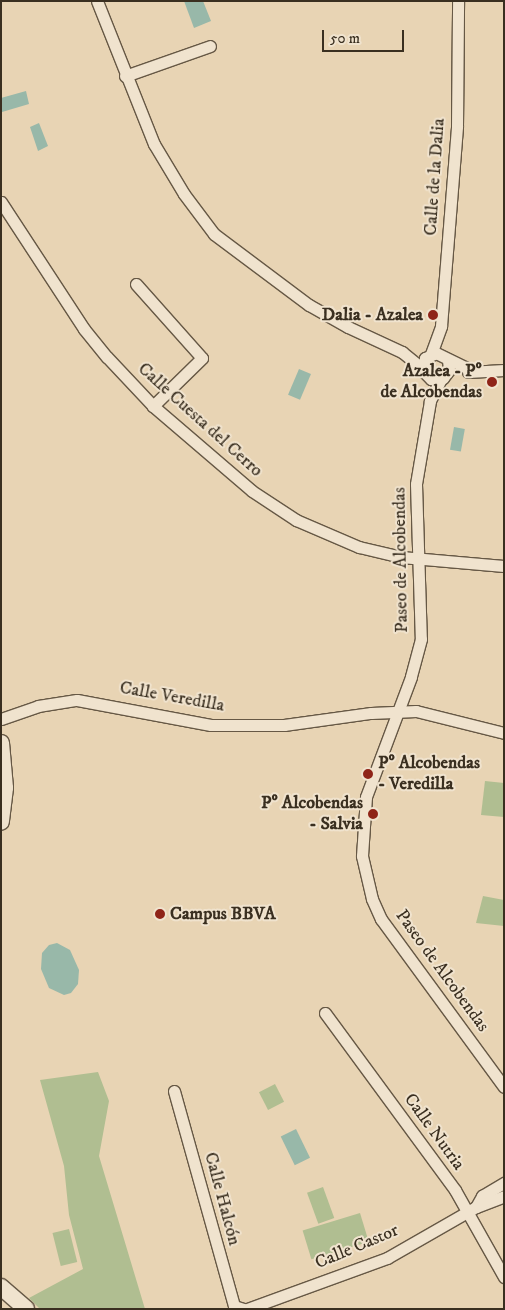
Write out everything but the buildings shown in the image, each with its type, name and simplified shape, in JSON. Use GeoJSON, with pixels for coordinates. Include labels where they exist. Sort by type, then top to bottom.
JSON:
{"type":"FeatureCollection","features":[{"type":"Feature","properties":{"kind":"street"},"geometry":{"type":"LineString","coordinates":[[97,1],[125,76],[154,144],[184,194],[214,234],[308,305],[402,352],[425,372],[443,377],[473,371],[504,370]]}},
{"type":"Feature","properties":{"kind":"street","name":"Calle de la Dalia"},"geometry":{"type":"LineString","coordinates":[[425,372],[429,355],[441,326],[457,126],[458,1]]}},
{"type":"Feature","properties":{"kind":"street"},"geometry":{"type":"LineString","coordinates":[[125,76],[210,46]]}},
{"type":"Feature","properties":{"kind":"street","name":"Calle Cuesta del Cerro"},"geometry":{"type":"LineString","coordinates":[[2,204],[84,329],[153,406],[252,491],[296,520],[359,547],[401,557],[504,566]]}},
{"type":"Feature","properties":{"kind":"street"},"geometry":{"type":"LineString","coordinates":[[136,284],[202,358],[153,406]]}},
{"type":"Feature","properties":{"kind":"street"},"geometry":{"type":"LineString","coordinates":[[402,352],[429,355],[440,353],[448,360],[473,371]]}},
{"type":"Feature","properties":{"kind":"street","name":"Paseo de Alcobendas"},"geometry":{"type":"LineString","coordinates":[[448,360],[443,377],[430,401],[416,484],[420,558],[421,640],[398,713],[363,812],[362,856],[372,899],[394,939],[504,1087]]}},
{"type":"Feature","properties":{"kind":"street","name":"Paseo de Alcobendas"},"geometry":{"type":"LineString","coordinates":[[425,372],[430,401]]}},
{"type":"Feature","properties":{"kind":"street","name":"Calle Veredilla"},"geometry":{"type":"LineString","coordinates":[[1,719],[38,706],[77,700],[211,725],[284,725],[371,713],[427,713],[504,733]]}},
{"type":"Feature","properties":{"kind":"street"},"geometry":{"type":"LineString","coordinates":[[1,743],[5,788],[1,822]]}},
{"type":"Feature","properties":{"kind":"street","name":"Calle Nutria"},"geometry":{"type":"LineString","coordinates":[[325,1013],[473,1209],[504,1277]]}},
{"type":"Feature","properties":{"kind":"street","name":"Calle Halcón"},"geometry":{"type":"LineString","coordinates":[[174,1091],[234,1306],[245,1309]]}},
{"type":"Feature","properties":{"kind":"street","name":"Calle Castor"},"geometry":{"type":"LineString","coordinates":[[473,1209],[482,1196],[504,1183]]}},
{"type":"Feature","properties":{"kind":"street","name":"Calle Castor"},"geometry":{"type":"LineString","coordinates":[[245,1309],[387,1258],[473,1209],[504,1196]]}},
{"type":"Feature","properties":{"kind":"street"},"geometry":{"type":"LineString","coordinates":[[1,1287],[26,1309]]}},
{"type":"Feature","properties":{"kind":"green space"},"geometry":{"type":"Polygon","coordinates":[[[485,781],[504,783],[504,817],[481,815],[485,781]]]}},
{"type":"Feature","properties":{"kind":"green space"},"geometry":{"type":"Polygon","coordinates":[[[483,896],[504,900],[504,926],[476,923],[483,896]]]}},
{"type":"Feature","properties":{"kind":"green space"},"geometry":{"type":"Polygon","coordinates":[[[98,1072],[109,1101],[99,1156],[145,1309],[40,1309],[29,1298],[83,1269],[69,1215],[64,1166],[40,1080],[98,1072]]]}},
{"type":"Feature","properties":{"kind":"green space"},"geometry":{"type":"Polygon","coordinates":[[[275,1084],[284,1102],[268,1110],[259,1092],[275,1084]]]}},
{"type":"Feature","properties":{"kind":"green space"},"geometry":{"type":"Polygon","coordinates":[[[323,1187],[334,1218],[318,1224],[307,1193],[323,1187]]]}},
{"type":"Feature","properties":{"kind":"green space"},"geometry":{"type":"Polygon","coordinates":[[[360,1213],[369,1242],[311,1259],[303,1231],[360,1213]]]}},
{"type":"Feature","properties":{"kind":"green space"},"geometry":{"type":"Polygon","coordinates":[[[69,1229],[77,1262],[61,1266],[53,1233],[69,1229]]]}},
{"type":"Feature","properties":{"kind":"shaded area"},"geometry":{"type":"Polygon","coordinates":[[[184,1],[203,1],[211,21],[194,28],[184,1]]]}},
{"type":"Feature","properties":{"kind":"shaded area"},"geometry":{"type":"Polygon","coordinates":[[[26,91],[29,104],[2,112],[1,98],[26,91]]]}},
{"type":"Feature","properties":{"kind":"shaded area"},"geometry":{"type":"Polygon","coordinates":[[[39,123],[48,146],[38,151],[30,127],[39,123]]]}},
{"type":"Feature","properties":{"kind":"shaded area"},"geometry":{"type":"Polygon","coordinates":[[[299,369],[311,374],[300,400],[288,395],[299,369]]]}},
{"type":"Feature","properties":{"kind":"shaded area"},"geometry":{"type":"Polygon","coordinates":[[[454,427],[465,429],[461,452],[450,450],[454,427]]]}},
{"type":"Feature","properties":{"kind":"shaded area"},"geometry":{"type":"Polygon","coordinates":[[[57,943],[70,950],[79,970],[78,984],[71,993],[64,995],[49,988],[41,969],[42,953],[49,945],[57,943]]]}},
{"type":"Feature","properties":{"kind":"shaded area"},"geometry":{"type":"Polygon","coordinates":[[[296,1129],[310,1158],[295,1165],[281,1136],[296,1129]]]}},
{"type":"Feature","properties":{"kind":"place","name":"Dalia - Azalea"},"geometry":{"type":"Point","coordinates":[433,315]}},
{"type":"Feature","properties":{"kind":"place","name":"Azalea - Pº de Alcobendas"},"geometry":{"type":"Point","coordinates":[492,382]}},
{"type":"Feature","properties":{"kind":"place","name":"Pº Alcobendas - Veredilla"},"geometry":{"type":"Point","coordinates":[368,774]}},
{"type":"Feature","properties":{"kind":"place","name":"Pº Alcobendas - Salvia"},"geometry":{"type":"Point","coordinates":[373,814]}},
{"type":"Feature","properties":{"kind":"place","name":"Campus BBVA"},"geometry":{"type":"Point","coordinates":[160,914]}}]}
